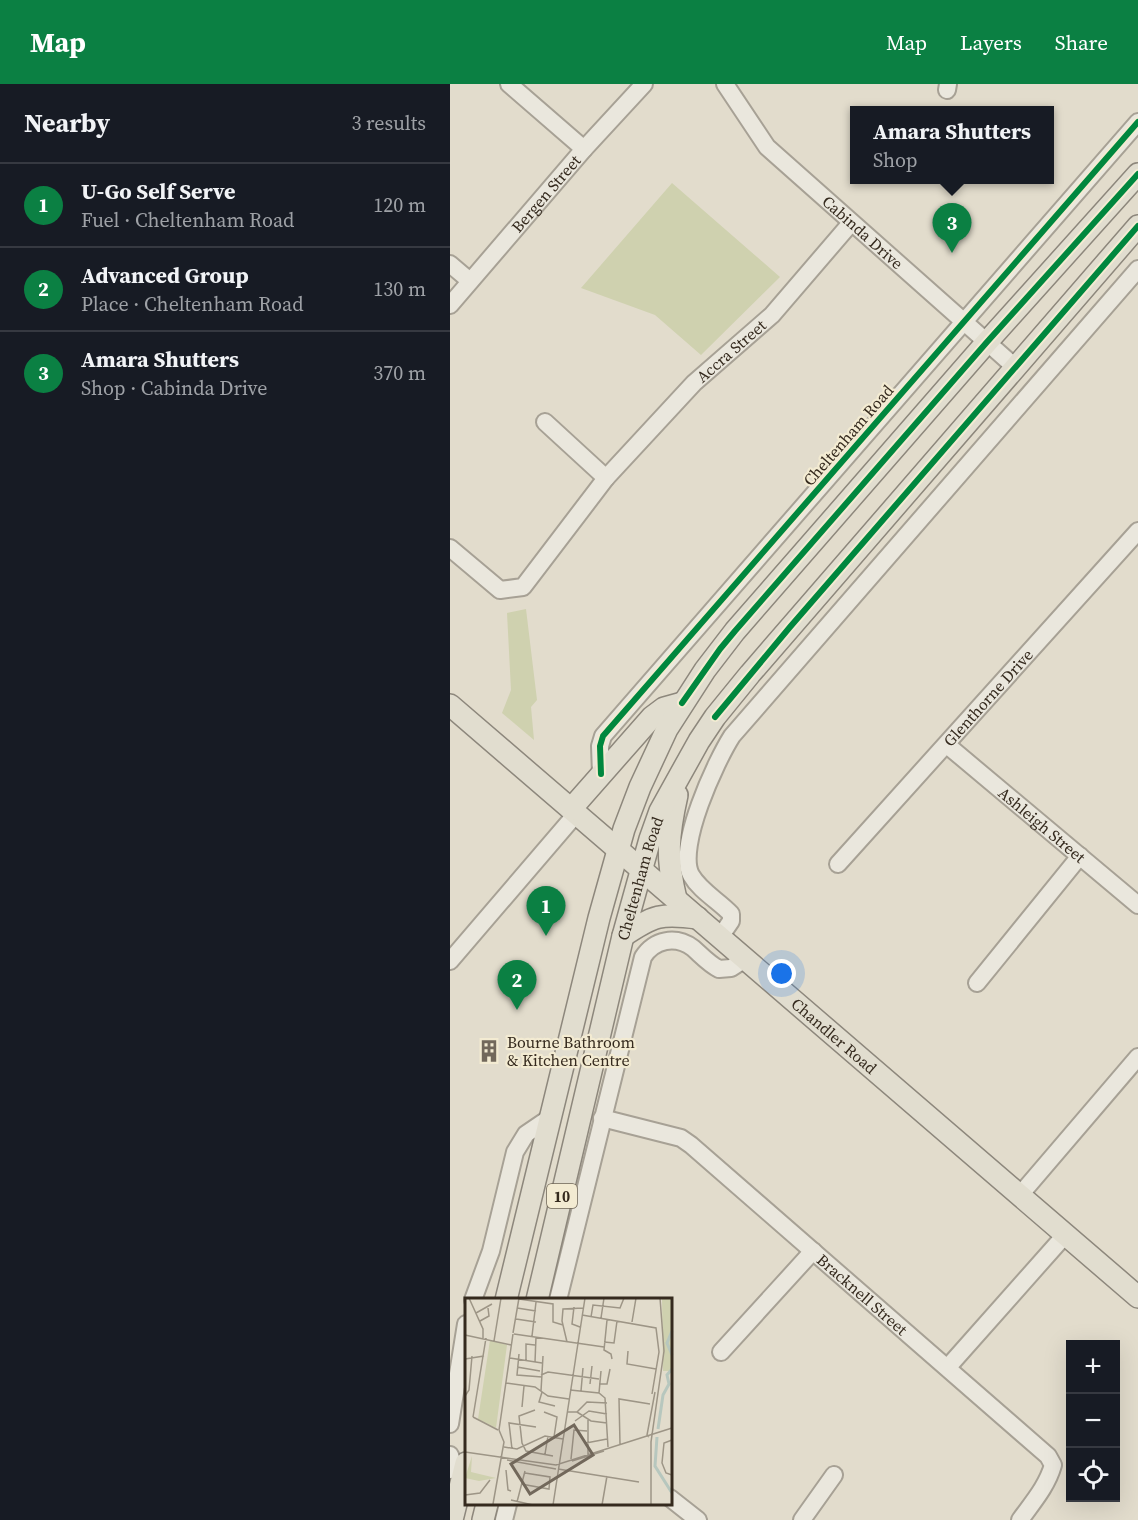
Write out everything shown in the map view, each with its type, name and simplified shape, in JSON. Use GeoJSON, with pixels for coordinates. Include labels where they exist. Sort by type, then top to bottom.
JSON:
{"type":"FeatureCollection","features":[{"type":"Feature","properties":{"kind":"main road","name":"Cheltenham Road"},"geometry":{"type":"LineString","coordinates":[[506,1298],[618,850],[649,766],[682,703],[735,631],[987,342],[1138,174]]}},
{"type":"Feature","properties":{"kind":"main road","name":"Cheltenham Road"},"geometry":{"type":"LineString","coordinates":[[537,1298],[623,936],[660,811],[683,768],[715,717],[730,698],[1138,226]]}},
{"type":"Feature","properties":{"kind":"main road"},"geometry":{"type":"LineString","coordinates":[[574,811],[602,774],[658,711],[682,703]]}},
{"type":"Feature","properties":{"kind":"main road","name":"Chandler Road"},"geometry":{"type":"LineString","coordinates":[[450,705],[1138,1297]]}},
{"type":"Feature","properties":{"kind":"main road"},"geometry":{"type":"LineString","coordinates":[[676,899],[670,875],[668,847],[683,768]]}},
{"type":"Feature","properties":{"kind":"main road"},"geometry":{"type":"LineString","coordinates":[[623,936],[655,917],[672,915],[698,918]]}},
{"type":"Feature","properties":{"kind":"main road"},"geometry":{"type":"LineString","coordinates":[[452,1520],[462,1469]]}},
{"type":"Feature","properties":{"kind":"main road"},"geometry":{"type":"LineString","coordinates":[[483,1520],[487,1505]]}},
{"type":"Feature","properties":{"kind":"street"},"geometry":{"type":"LineString","coordinates":[[510,84],[584,149]]}},
{"type":"Feature","properties":{"kind":"street","name":"Bergen Street"},"geometry":{"type":"LineString","coordinates":[[450,305],[584,149],[644,84]]}},
{"type":"Feature","properties":{"kind":"street","name":"Cabinda Drive"},"geometry":{"type":"LineString","coordinates":[[726,84],[767,147],[1015,367]]}},
{"type":"Feature","properties":{"kind":"street","name":"Cheltenham Road"},"geometry":{"type":"LineString","coordinates":[[602,774],[600,746],[603,736],[1138,122]]}},
{"type":"Feature","properties":{"kind":"street","name":"Accra Street"},"geometry":{"type":"LineString","coordinates":[[606,478],[694,383],[772,315],[851,223]]}},
{"type":"Feature","properties":{"kind":"street"},"geometry":{"type":"LineString","coordinates":[[450,264],[470,281]]}},
{"type":"Feature","properties":{"kind":"street"},"geometry":{"type":"LineString","coordinates":[[720,937],[732,920],[731,914],[693,879],[688,865],[697,814],[709,779],[724,749],[756,706],[1138,269]]}},
{"type":"Feature","properties":{"kind":"street"},"geometry":{"type":"LineString","coordinates":[[450,548],[500,590],[523,587],[606,478],[545,422]]}},
{"type":"Feature","properties":{"kind":"street","name":"Glenthorne Drive"},"geometry":{"type":"LineString","coordinates":[[838,864],[1138,531]]}},
{"type":"Feature","properties":{"kind":"street","name":"Ashleigh Street"},"geometry":{"type":"LineString","coordinates":[[947,745],[1138,905]]}},
{"type":"Feature","properties":{"kind":"street"},"geometry":{"type":"LineString","coordinates":[[450,961],[574,811]]}},
{"type":"Feature","properties":{"kind":"street"},"geometry":{"type":"LineString","coordinates":[[977,983],[1080,856]]}},
{"type":"Feature","properties":{"kind":"street","name":"Cheltenham Road"},"geometry":{"type":"LineString","coordinates":[[558,1298],[640,963],[646,952],[663,941],[678,941],[692,948],[717,968],[731,968],[745,959]]}},
{"type":"Feature","properties":{"kind":"street"},"geometry":{"type":"LineString","coordinates":[[1020,1195],[1136,1062]]}},
{"type":"Feature","properties":{"kind":"street"},"geometry":{"type":"LineString","coordinates":[[473,1298],[491,1251],[515,1152],[526,1134],[551,1117]]}},
{"type":"Feature","properties":{"kind":"street","name":"Bracknell Street"},"geometry":{"type":"LineString","coordinates":[[602,1119],[681,1138],[691,1145],[1048,1456],[1053,1465],[1045,1485],[1020,1520]]}},
{"type":"Feature","properties":{"kind":"street"},"geometry":{"type":"LineString","coordinates":[[948,1367],[1066,1234]]}},
{"type":"Feature","properties":{"kind":"street"},"geometry":{"type":"LineString","coordinates":[[721,1352],[813,1251]]}},
{"type":"Feature","properties":{"kind":"street"},"geometry":{"type":"LineString","coordinates":[[450,1424],[465,1330]]}},
{"type":"Feature","properties":{"kind":"street"},"geometry":{"type":"LineString","coordinates":[[450,1455],[452,1461],[462,1469]]}},
{"type":"Feature","properties":{"kind":"street"},"geometry":{"type":"LineString","coordinates":[[802,1520],[834,1475]]}},
{"type":"Feature","properties":{"kind":"street"},"geometry":{"type":"LineString","coordinates":[[672,1500],[698,1520]]}},
{"type":"Feature","properties":{"kind":"street"},"geometry":{"type":"LineString","coordinates":[[504,1520],[508,1505]]}},
{"type":"Feature","properties":{"kind":"green space"},"geometry":{"type":"Polygon","coordinates":[[[672,183],[780,277],[701,355],[655,315],[581,288],[672,183]]]}},
{"type":"Feature","properties":{"kind":"green space"},"geometry":{"type":"Polygon","coordinates":[[[526,609],[537,700],[531,707],[534,740],[502,713],[511,690],[507,613],[526,609]]]}},
{"type":"Feature","properties":{"kind":"cycle path"},"geometry":{"type":"LineString","coordinates":[[601,774],[600,746],[603,736],[1138,122]]}},
{"type":"Feature","properties":{"kind":"cycle path"},"geometry":{"type":"LineString","coordinates":[[682,703],[735,631],[987,342],[1138,174]]}},
{"type":"Feature","properties":{"kind":"cycle path"},"geometry":{"type":"LineString","coordinates":[[715,717],[790,627],[1138,226]]}},
{"type":"Feature","properties":{"kind":"place","name":"Amara Shutters"},"geometry":{"type":"Point","coordinates":[952,253]}},
{"type":"Feature","properties":{"kind":"place","name":"U-Go Self Serve"},"geometry":{"type":"Point","coordinates":[546,936]}},
{"type":"Feature","properties":{"kind":"place","name":"Advanced Group"},"geometry":{"type":"Point","coordinates":[517,1010]}},
{"type":"Feature","properties":{"kind":"place","name":"Bourne Bathroom & Kitchen Centre"},"geometry":{"type":"Point","coordinates":[489,1051]}}]}
